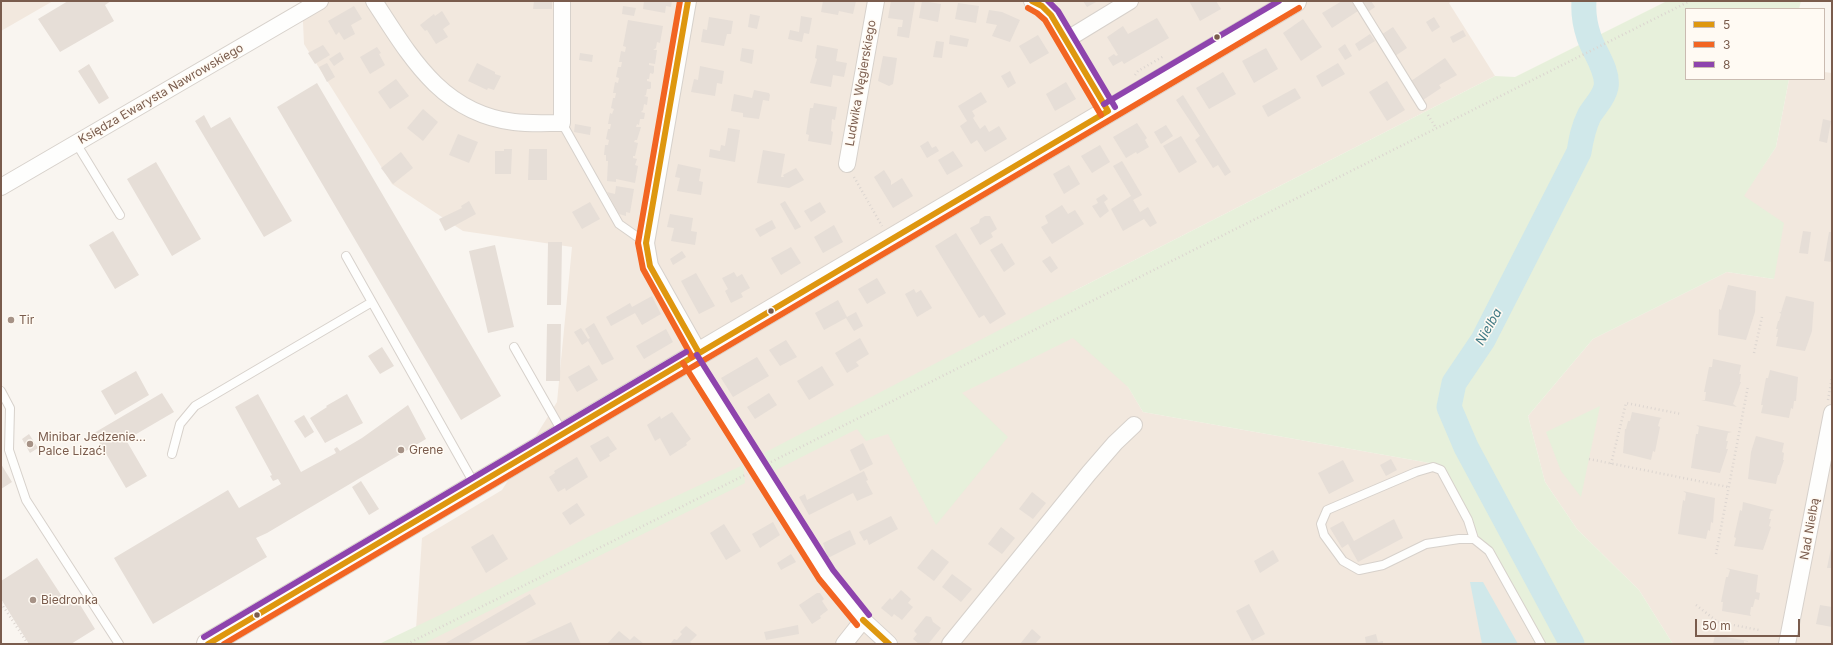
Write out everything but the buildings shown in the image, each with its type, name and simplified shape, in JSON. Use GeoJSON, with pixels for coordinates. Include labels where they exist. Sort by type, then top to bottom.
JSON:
{"type":"FeatureCollection","features":[{"type":"Feature","properties":{"kind":"street","name":"Księdza Ewarysta Nawrowskiego"},"geometry":{"type":"LineString","coordinates":[[1,187],[320,1]]}},
{"type":"Feature","properties":{"kind":"street"},"geometry":{"type":"LineString","coordinates":[[374,1],[412,59],[427,78],[446,94],[478,113],[513,122],[562,123],[562,1]]}},
{"type":"Feature","properties":{"kind":"street"},"geometry":{"type":"LineString","coordinates":[[688,1],[646,243],[650,266],[694,356],[758,468],[826,575],[863,620],[889,644]]}},
{"type":"Feature","properties":{"kind":"street","name":"Ludwika Węgierskiego"},"geometry":{"type":"LineString","coordinates":[[847,164],[876,1]]}},
{"type":"Feature","properties":{"kind":"street"},"geometry":{"type":"LineString","coordinates":[[1032,1],[1047,10],[1108,111]]}},
{"type":"Feature","properties":{"kind":"street"},"geometry":{"type":"LineString","coordinates":[[1066,40],[1130,1]]}},
{"type":"Feature","properties":{"kind":"street"},"geometry":{"type":"LineString","coordinates":[[208,644],[1292,2]]}},
{"type":"Feature","properties":{"kind":"street","name":"Nad Nielbą"},"geometry":{"type":"LineString","coordinates":[[1788,644],[1832,413]]}},
{"type":"Feature","properties":{"kind":"street"},"geometry":{"type":"LineString","coordinates":[[950,644],[1089,473],[1115,443],[1134,425]]}},
{"type":"Feature","properties":{"kind":"street"},"geometry":{"type":"LineString","coordinates":[[844,644],[863,620]]}},
{"type":"Feature","properties":{"kind":"lane"},"geometry":{"type":"LineString","coordinates":[[1356,1],[1422,106]]}},
{"type":"Feature","properties":{"kind":"lane"},"geometry":{"type":"LineString","coordinates":[[562,123],[619,224],[646,243]]}},
{"type":"Feature","properties":{"kind":"lane"},"geometry":{"type":"LineString","coordinates":[[76,143],[120,214]]}},
{"type":"Feature","properties":{"kind":"lane"},"geometry":{"type":"LineString","coordinates":[[346,256],[475,485]]}},
{"type":"Feature","properties":{"kind":"lane"},"geometry":{"type":"LineString","coordinates":[[172,454],[180,424],[195,406],[372,302]]}},
{"type":"Feature","properties":{"kind":"lane"},"geometry":{"type":"LineString","coordinates":[[514,347],[563,433]]}},
{"type":"Feature","properties":{"kind":"lane"},"geometry":{"type":"LineString","coordinates":[[1,391],[10,408],[9,450],[26,500],[119,644]]}},
{"type":"Feature","properties":{"kind":"lane"},"geometry":{"type":"LineString","coordinates":[[1474,539],[1459,539],[1426,544],[1383,565],[1359,570],[1343,561],[1324,535],[1321,524],[1327,510],[1416,472],[1433,467],[1441,470],[1468,520],[1474,539],[1489,551],[1541,644]]}},
{"type":"Feature","properties":{"kind":"path"},"geometry":{"type":"LineString","coordinates":[[408,644],[1690,1]]}},
{"type":"Feature","properties":{"kind":"path"},"geometry":{"type":"LineString","coordinates":[[1422,106],[1436,128]]}},
{"type":"Feature","properties":{"kind":"path"},"geometry":{"type":"LineString","coordinates":[[847,164],[890,240]]}},
{"type":"Feature","properties":{"kind":"path"},"geometry":{"type":"LineString","coordinates":[[1754,352],[1762,317]]}},
{"type":"Feature","properties":{"kind":"path"},"geometry":{"type":"LineString","coordinates":[[1716,554],[1748,386]]}},
{"type":"Feature","properties":{"kind":"path"},"geometry":{"type":"LineString","coordinates":[[1611,464],[1626,403],[1681,414]]}},
{"type":"Feature","properties":{"kind":"path"},"geometry":{"type":"LineString","coordinates":[[1589,459],[1728,487]]}},
{"type":"Feature","properties":{"kind":"path"},"geometry":{"type":"LineString","coordinates":[[1,603],[28,644]]}},
{"type":"Feature","properties":{"kind":"path"},"geometry":{"type":"LineString","coordinates":[[1696,605],[1718,622],[1759,630]]}},
{"type":"Feature","properties":{"kind":"shaded area"},"geometry":{"type":"Polygon","coordinates":[[[1,1],[53,1],[1,31],[1,1]]]}},
{"type":"Feature","properties":{"kind":"shaded area"},"geometry":{"type":"Polygon","coordinates":[[[302,1],[1452,1],[1449,3],[1495,76],[1072,292],[1143,412],[1441,465],[1535,644],[415,644],[422,538],[502,490],[557,402],[572,247],[463,231],[392,184],[304,44],[302,1]]]}},
{"type":"Feature","properties":{"kind":"shaded area"},"geometry":{"type":"Polygon","coordinates":[[[1825,72],[1832,73],[1832,644],[1673,644],[1639,590],[1577,529],[1545,482],[1528,416],[1593,339],[1727,272],[1774,279],[1743,196],[1776,147],[1789,80],[1825,80],[1825,72]]]}},
{"type":"Feature","properties":{"kind":"green space"},"geometry":{"type":"Polygon","coordinates":[[[1667,1],[1801,1],[1799,8],[1685,8],[1685,80],[1789,80],[1776,147],[1744,196],[1784,223],[1774,279],[1727,272],[1593,339],[1528,416],[1545,482],[1577,529],[1639,590],[1673,644],[1535,644],[1441,465],[1143,412],[1128,387],[1073,338],[962,393],[1008,437],[936,525],[888,434],[866,441],[857,429],[772,472],[764,453],[1072,292],[1495,76],[1515,77],[1667,1]]]}},
{"type":"Feature","properties":{"kind":"green space"},"geometry":{"type":"Polygon","coordinates":[[[1600,406],[1581,497],[1561,471],[1546,432],[1600,406]]]}},
{"type":"Feature","properties":{"kind":"green space"},"geometry":{"type":"Polygon","coordinates":[[[743,465],[745,483],[423,644],[379,644],[442,614],[588,537],[743,465]]]}},
{"type":"Feature","properties":{"kind":"water"},"geometry":{"type":"Polygon","coordinates":[[[1470,582],[1483,582],[1518,644],[1482,644],[1470,582]]]}},
{"type":"Feature","properties":{"kind":"waterway","name":"Nielba"},"geometry":{"type":"LineString","coordinates":[[1572,644],[1466,447],[1449,407],[1454,383],[1483,340],[1579,152],[1582,134],[1587,120],[1605,91],[1606,81],[1603,68],[1591,43],[1585,24],[1584,1]]}},
{"type":"Feature","properties":{"kind":"transit line","name":"3"},"geometry":{"type":"LineString","coordinates":[[680,1],[638,243],[643,269],[692,357]]}},
{"type":"Feature","properties":{"kind":"transit line","name":"5"},"geometry":{"type":"LineString","coordinates":[[688,1],[646,243],[650,266],[699,353]]}},
{"type":"Feature","properties":{"kind":"transit line","name":"5"},"geometry":{"type":"LineString","coordinates":[[1032,1],[1042,6],[1051,15],[1108,111]]}},
{"type":"Feature","properties":{"kind":"transit line","name":"8"},"geometry":{"type":"LineString","coordinates":[[1048,1],[1058,11],[1115,107]]}},
{"type":"Feature","properties":{"kind":"transit line","name":"8"},"geometry":{"type":"LineString","coordinates":[[1104,104],[1279,1]]}},
{"type":"Feature","properties":{"kind":"transit line","name":"3"},"geometry":{"type":"LineString","coordinates":[[1028,8],[1045,20],[1101,115]]}},
{"type":"Feature","properties":{"kind":"transit line","name":"3"},"geometry":{"type":"LineString","coordinates":[[224,644],[1299,8]]}},
{"type":"Feature","properties":{"kind":"transit line","name":"5"},"geometry":{"type":"LineString","coordinates":[[208,644],[1108,111]]}},
{"type":"Feature","properties":{"kind":"transit line","name":"8"},"geometry":{"type":"LineString","coordinates":[[204,637],[686,352]]}},
{"type":"Feature","properties":{"kind":"transit line","name":"8"},"geometry":{"type":"LineString","coordinates":[[697,355],[833,570],[869,615]]}},
{"type":"Feature","properties":{"kind":"transit line","name":"3"},"geometry":{"type":"LineString","coordinates":[[683,363],[819,579],[857,625]]}},
{"type":"Feature","properties":{"kind":"transit line","name":"5"},"geometry":{"type":"LineString","coordinates":[[863,620],[889,644]]}},
{"type":"Feature","properties":{"kind":"place","name":"Tir"},"geometry":{"type":"Point","coordinates":[11,320]}},
{"type":"Feature","properties":{"kind":"place","name":"Minibar Jedzenie... Palce Lizać!"},"geometry":{"type":"Point","coordinates":[30,444]}},
{"type":"Feature","properties":{"kind":"place","name":"Grene"},"geometry":{"type":"Point","coordinates":[401,450]}},
{"type":"Feature","properties":{"kind":"place","name":"Biedronka"},"geometry":{"type":"Point","coordinates":[33,600]}}]}
